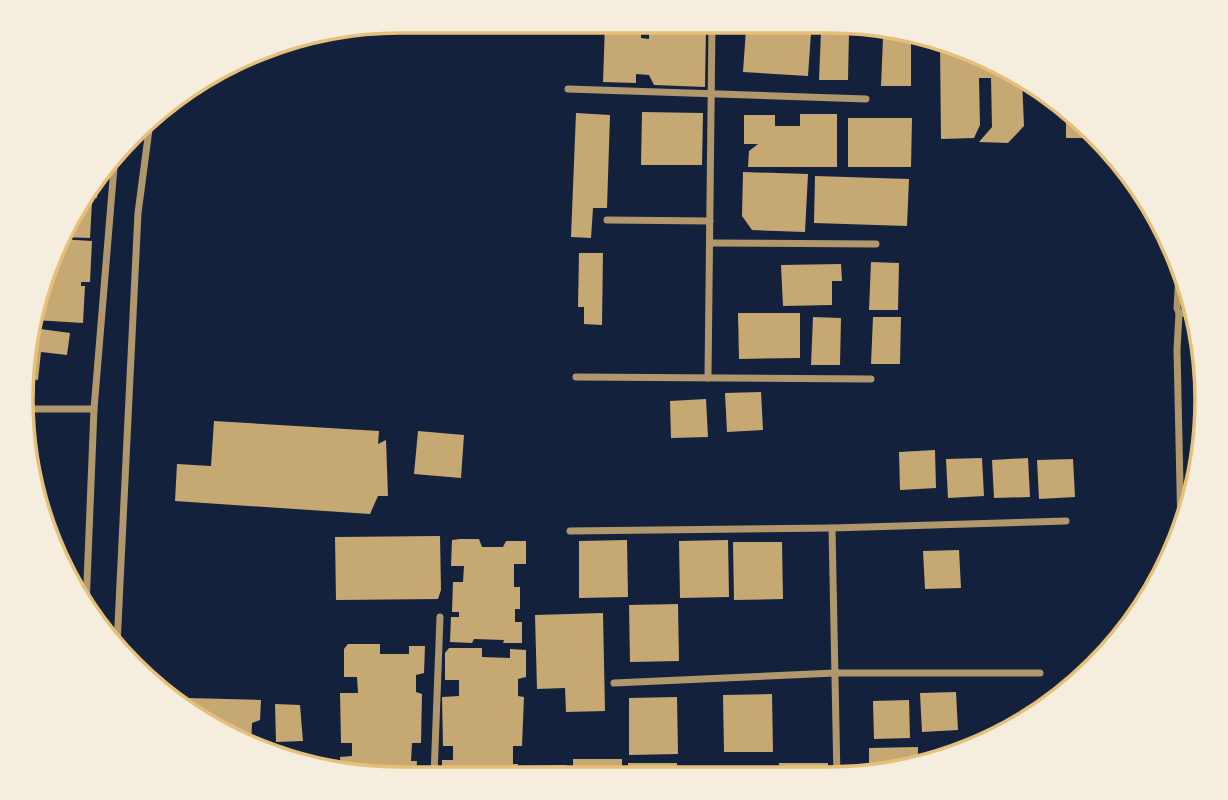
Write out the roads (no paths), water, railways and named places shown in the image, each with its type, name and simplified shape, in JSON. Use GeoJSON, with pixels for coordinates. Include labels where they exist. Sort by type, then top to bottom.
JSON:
{"type":"FeatureCollection","features":[{"type":"Feature","properties":{"kind":"street"},"geometry":{"type":"LineString","coordinates":[[708,378],[712,33]]}},
{"type":"Feature","properties":{"kind":"street"},"geometry":{"type":"LineString","coordinates":[[568,89],[866,99]]}},
{"type":"Feature","properties":{"kind":"street"},"geometry":{"type":"LineString","coordinates":[[118,634],[138,213],[148,134]]}},
{"type":"Feature","properties":{"kind":"street"},"geometry":{"type":"LineString","coordinates":[[87,591],[94,409],[113,172]]}},
{"type":"Feature","properties":{"kind":"street"},"geometry":{"type":"LineString","coordinates":[[607,220],[710,221]]}},
{"type":"Feature","properties":{"kind":"street"},"geometry":{"type":"LineString","coordinates":[[710,243],[876,244]]}},
{"type":"Feature","properties":{"kind":"street"},"geometry":{"type":"LineString","coordinates":[[1178,292],[1180,501]]}},
{"type":"Feature","properties":{"kind":"street"},"geometry":{"type":"LineString","coordinates":[[1179,313],[1184,313]]}},
{"type":"Feature","properties":{"kind":"street"},"geometry":{"type":"LineString","coordinates":[[576,377],[871,379]]}},
{"type":"Feature","properties":{"kind":"street"},"geometry":{"type":"LineString","coordinates":[[33,409],[94,409]]}},
{"type":"Feature","properties":{"kind":"street"},"geometry":{"type":"LineString","coordinates":[[570,531],[832,528],[1066,521]]}},
{"type":"Feature","properties":{"kind":"street"},"geometry":{"type":"LineString","coordinates":[[832,528],[837,767]]}},
{"type":"Feature","properties":{"kind":"street"},"geometry":{"type":"LineString","coordinates":[[434,767],[440,617]]}},
{"type":"Feature","properties":{"kind":"street"},"geometry":{"type":"LineString","coordinates":[[614,683],[835,673],[1040,673]]}}]}
